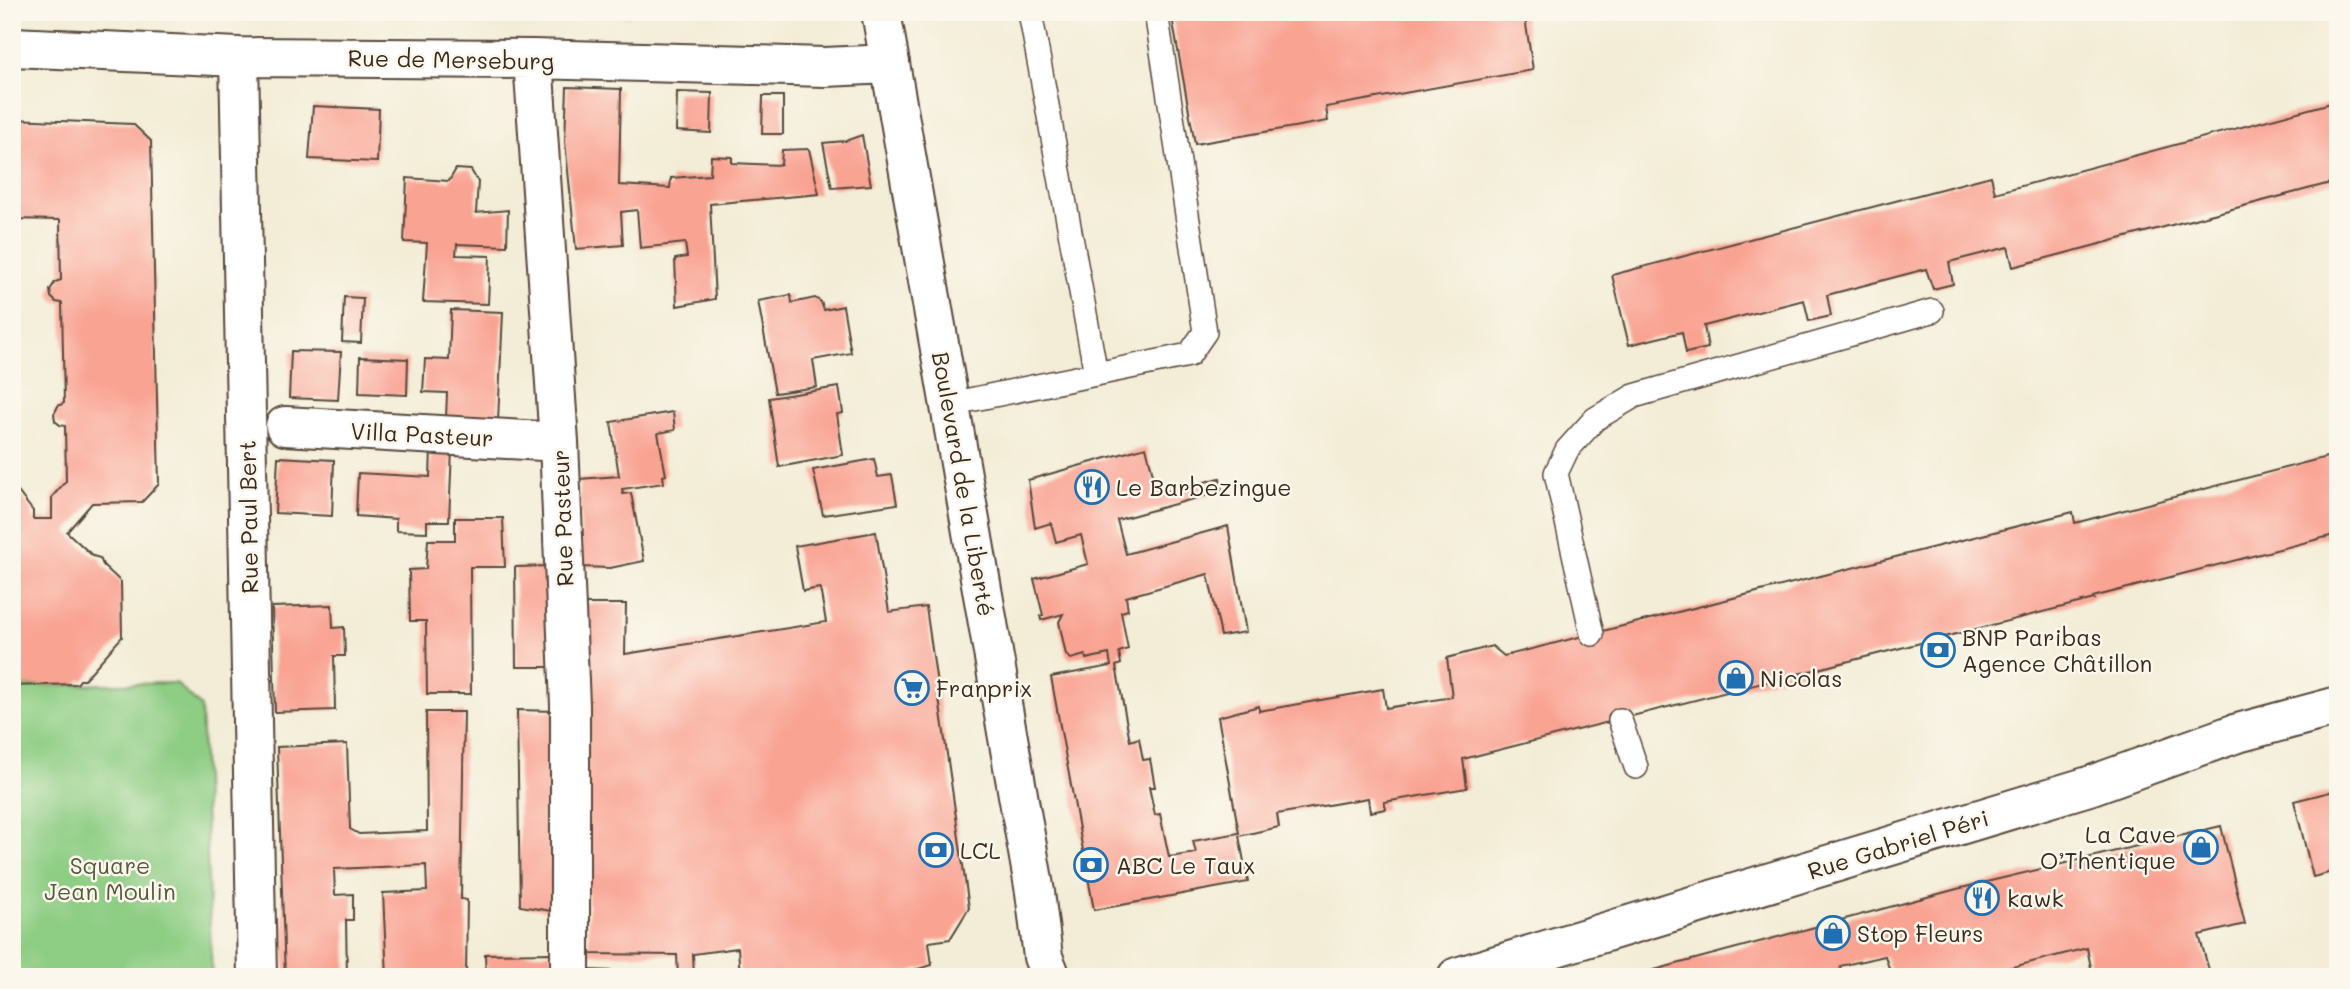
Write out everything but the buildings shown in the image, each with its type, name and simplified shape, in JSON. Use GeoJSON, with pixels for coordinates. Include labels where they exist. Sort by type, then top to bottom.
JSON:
{"type":"FeatureCollection","features":[{"type":"Feature","properties":{"kind":"street","name":"Boulevard de la Liberté"},"geometry":{"type":"LineString","coordinates":[[881,12],[1035,892],[1042,970]]}},
{"type":"Feature","properties":{"kind":"street","name":"Rue de Merseburg"},"geometry":{"type":"LineString","coordinates":[[12,47],[239,57],[533,59],[825,67],[890,64]]}},
{"type":"Feature","properties":{"kind":"street","name":"Rue Paul Bert"},"geometry":{"type":"LineString","coordinates":[[239,57],[257,977]]}},
{"type":"Feature","properties":{"kind":"street","name":"Rue Pasteur"},"geometry":{"type":"LineString","coordinates":[[533,59],[559,442],[570,705],[570,977]]}},
{"type":"Feature","properties":{"kind":"street","name":"Villa Pasteur"},"geometry":{"type":"LineString","coordinates":[[285,426],[559,442]]}},
{"type":"Feature","properties":{"kind":"street","name":"Rue Gabriel Péri"},"geometry":{"type":"LineString","coordinates":[[1457,977],[2089,786],[2234,734],[2338,706]]}},
{"type":"Feature","properties":{"kind":"lane"},"geometry":{"type":"LineString","coordinates":[[1030,12],[1096,374]]}},
{"type":"Feature","properties":{"kind":"lane"},"geometry":{"type":"LineString","coordinates":[[950,404],[1189,355],[1205,332],[1156,12]]}},
{"type":"Feature","properties":{"kind":"lane"},"geometry":{"type":"LineString","coordinates":[[1592,634],[1556,473],[1567,450],[1595,419],[1634,396],[1932,311]]}},
{"type":"Feature","properties":{"kind":"lane"},"geometry":{"type":"LineString","coordinates":[[1620,720],[1636,767]]}},
{"type":"Feature","properties":{"kind":"green space","name":"Square Jean Moulin"},"geometry":{"type":"Polygon","coordinates":[[[176,683],[201,707],[212,977],[12,977],[12,686],[176,683]]]}},
{"type":"Feature","properties":{"kind":"place","name":"Le Barbezingue"},"geometry":{"type":"Point","coordinates":[1092,487]}},
{"type":"Feature","properties":{"kind":"place","name":"BNP Paribas Agence Châtillon"},"geometry":{"type":"Point","coordinates":[1938,650]}},
{"type":"Feature","properties":{"kind":"place","name":"Nicolas"},"geometry":{"type":"Point","coordinates":[1736,678]}},
{"type":"Feature","properties":{"kind":"place","name":"Franprix"},"geometry":{"type":"Point","coordinates":[912,688]}},
{"type":"Feature","properties":{"kind":"place","name":"La Cave O’Thentique"},"geometry":{"type":"Point","coordinates":[2201,847]}},
{"type":"Feature","properties":{"kind":"place","name":"LCL"},"geometry":{"type":"Point","coordinates":[936,850]}},
{"type":"Feature","properties":{"kind":"place","name":"ABC Le Taux"},"geometry":{"type":"Point","coordinates":[1091,865]}},
{"type":"Feature","properties":{"kind":"place","name":"kawk"},"geometry":{"type":"Point","coordinates":[1982,898]}},
{"type":"Feature","properties":{"kind":"place","name":"Stop Fleurs"},"geometry":{"type":"Point","coordinates":[1833,933]}}]}
